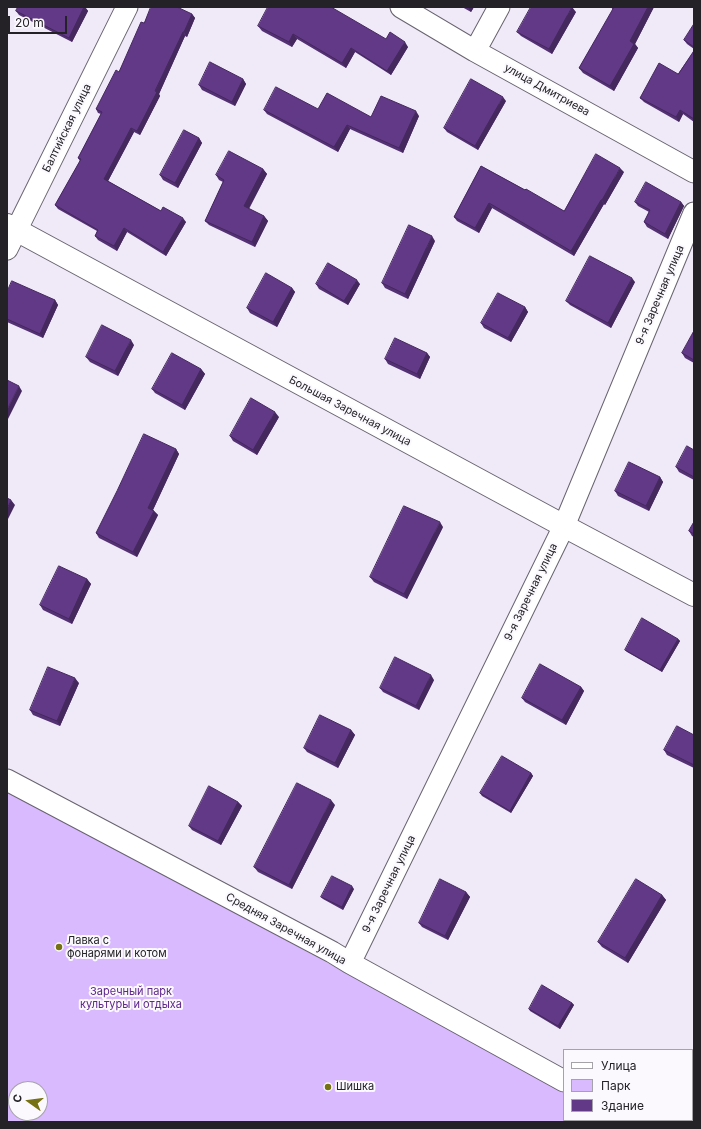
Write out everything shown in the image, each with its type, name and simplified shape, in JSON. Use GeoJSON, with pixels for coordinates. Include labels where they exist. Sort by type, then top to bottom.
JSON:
{"type":"FeatureCollection","features":[{"type":"Feature","properties":{"kind":"street","name":"Балтийская улица"},"geometry":{"type":"LineString","coordinates":[[7,249],[12,228],[127,7]]}},
{"type":"Feature","properties":{"kind":"street","name":"улица Дмитриева"},"geometry":{"type":"LineString","coordinates":[[401,7],[694,172]]}},
{"type":"Feature","properties":{"kind":"street"},"geometry":{"type":"LineString","coordinates":[[475,50],[499,7]]}},
{"type":"Feature","properties":{"kind":"street","name":"9-я Заречная улица"},"geometry":{"type":"LineString","coordinates":[[350,963],[564,526],[694,213]]}},
{"type":"Feature","properties":{"kind":"street","name":"Большая Заречная улица"},"geometry":{"type":"LineString","coordinates":[[12,228],[694,595]]}},
{"type":"Feature","properties":{"kind":"street","name":"Средняя Заречная улица"},"geometry":{"type":"LineString","coordinates":[[7,780],[326,948],[350,963],[563,1080]]}},
{"type":"Feature","properties":{"kind":"green space","name":"Заречный парк культуры и отдыха"},"geometry":{"type":"Polygon","coordinates":[[[7,789],[563,1090],[563,1121],[622,1122],[7,1122],[7,789]]]}},
{"type":"Feature","properties":{"kind":"building"},"geometry":{"type":"Polygon","coordinates":[[[18,7],[84,7],[69,38],[16,11],[18,7]]]}},
{"type":"Feature","properties":{"kind":"building"},"geometry":{"type":"Polygon","coordinates":[[[151,7],[177,7],[192,14],[155,91],[157,92],[137,131],[131,128],[104,179],[161,211],[163,207],[183,218],[163,252],[124,228],[114,246],[95,236],[98,230],[55,205],[81,159],[78,158],[102,112],[96,109],[116,70],[119,72],[141,22],[144,23],[151,7]]]}},
{"type":"Feature","properties":{"kind":"building"},"geometry":{"type":"Polygon","coordinates":[[[268,7],[331,7],[386,39],[390,32],[405,42],[387,71],[351,48],[342,63],[293,34],[289,42],[258,26],[268,7]]]}},
{"type":"Feature","properties":{"kind":"building"},"geometry":{"type":"Polygon","coordinates":[[[531,7],[572,7],[549,49],[517,32],[531,7]]]}},
{"type":"Feature","properties":{"kind":"building"},"geometry":{"type":"Polygon","coordinates":[[[614,7],[648,7],[630,41],[634,44],[610,86],[579,68],[614,7]]]}},
{"type":"Feature","properties":{"kind":"building"},"geometry":{"type":"Polygon","coordinates":[[[694,24],[694,47],[684,40],[694,24]]]}},
{"type":"Feature","properties":{"kind":"building"},"geometry":{"type":"Polygon","coordinates":[[[694,51],[694,119],[680,110],[676,117],[640,98],[659,63],[678,74],[694,51]]]}},
{"type":"Feature","properties":{"kind":"building"},"geometry":{"type":"Polygon","coordinates":[[[210,62],[243,79],[232,102],[199,85],[210,62]]]}},
{"type":"Feature","properties":{"kind":"building"},"geometry":{"type":"Polygon","coordinates":[[[471,79],[503,97],[475,146],[444,128],[471,79]]]}},
{"type":"Feature","properties":{"kind":"building"},"geometry":{"type":"Polygon","coordinates":[[[276,87],[318,109],[327,93],[371,117],[381,96],[416,111],[399,148],[347,125],[334,147],[264,110],[276,87]]]}},
{"type":"Feature","properties":{"kind":"building"},"geometry":{"type":"Polygon","coordinates":[[[184,130],[199,138],[175,183],[160,175],[184,130]]]}},
{"type":"Feature","properties":{"kind":"building"},"geometry":{"type":"Polygon","coordinates":[[[229,151],[263,169],[244,206],[264,216],[252,242],[205,221],[224,180],[216,175],[229,151]]]}},
{"type":"Feature","properties":{"kind":"building"},"geometry":{"type":"Polygon","coordinates":[[[596,154],[620,168],[571,251],[489,203],[475,228],[454,217],[481,166],[525,190],[526,189],[564,211],[596,154]]]}},
{"type":"Feature","properties":{"kind":"building"},"geometry":{"type":"Polygon","coordinates":[[[646,182],[681,202],[665,234],[644,222],[650,210],[635,202],[646,182]]]}},
{"type":"Feature","properties":{"kind":"building"},"geometry":{"type":"Polygon","coordinates":[[[409,225],[432,236],[405,294],[382,283],[409,225]]]}},
{"type":"Feature","properties":{"kind":"building"},"geometry":{"type":"Polygon","coordinates":[[[590,256],[632,278],[608,323],[566,301],[590,256]]]}},
{"type":"Feature","properties":{"kind":"building"},"geometry":{"type":"Polygon","coordinates":[[[328,263],[357,280],[344,301],[316,284],[328,263]]]}},
{"type":"Feature","properties":{"kind":"building"},"geometry":{"type":"Polygon","coordinates":[[[266,273],[292,288],[273,322],[247,308],[266,273]]]}},
{"type":"Feature","properties":{"kind":"building"},"geometry":{"type":"Polygon","coordinates":[[[12,281],[55,300],[40,334],[7,319],[7,292],[12,281]]]}},
{"type":"Feature","properties":{"kind":"building"},"geometry":{"type":"Polygon","coordinates":[[[498,293],[525,307],[508,338],[481,323],[498,293]]]}},
{"type":"Feature","properties":{"kind":"building"},"geometry":{"type":"Polygon","coordinates":[[[102,325],[131,340],[115,371],[86,357],[102,325]]]}},
{"type":"Feature","properties":{"kind":"building"},"geometry":{"type":"Polygon","coordinates":[[[694,331],[694,360],[682,353],[694,331]]]}},
{"type":"Feature","properties":{"kind":"building"},"geometry":{"type":"Polygon","coordinates":[[[395,338],[427,353],[417,374],[385,359],[395,338]]]}},
{"type":"Feature","properties":{"kind":"building"},"geometry":{"type":"Polygon","coordinates":[[[172,353],[201,369],[182,405],[152,389],[172,353]]]}},
{"type":"Feature","properties":{"kind":"building"},"geometry":{"type":"Polygon","coordinates":[[[7,380],[19,386],[7,410],[7,380]]]}},
{"type":"Feature","properties":{"kind":"building"},"geometry":{"type":"Polygon","coordinates":[[[251,398],[275,412],[253,450],[230,436],[251,398]]]}},
{"type":"Feature","properties":{"kind":"building"},"geometry":{"type":"Polygon","coordinates":[[[144,434],[176,449],[148,508],[154,511],[133,552],[96,533],[144,434]]]}},
{"type":"Feature","properties":{"kind":"building"},"geometry":{"type":"Polygon","coordinates":[[[687,446],[694,450],[694,477],[676,467],[687,446]]]}},
{"type":"Feature","properties":{"kind":"building"},"geometry":{"type":"Polygon","coordinates":[[[629,462],[660,477],[646,506],[615,491],[629,462]]]}},
{"type":"Feature","properties":{"kind":"building"},"geometry":{"type":"Polygon","coordinates":[[[7,498],[11,500],[7,509],[7,498]]]}},
{"type":"Feature","properties":{"kind":"building"},"geometry":{"type":"Polygon","coordinates":[[[404,506],[440,522],[404,594],[370,577],[404,506]]]}},
{"type":"Feature","properties":{"kind":"building"},"geometry":{"type":"Polygon","coordinates":[[[694,522],[694,534],[689,531],[694,522]]]}},
{"type":"Feature","properties":{"kind":"building"},"geometry":{"type":"Polygon","coordinates":[[[59,566],[87,579],[69,619],[40,605],[59,566]]]}},
{"type":"Feature","properties":{"kind":"building"},"geometry":{"type":"Polygon","coordinates":[[[642,618],[678,639],[660,670],[625,650],[642,618]]]}},
{"type":"Feature","properties":{"kind":"building"},"geometry":{"type":"Polygon","coordinates":[[[395,657],[431,675],[416,706],[380,688],[395,657]]]}},
{"type":"Feature","properties":{"kind":"building"},"geometry":{"type":"Polygon","coordinates":[[[540,664],[581,687],[562,720],[522,698],[540,664]]]}},
{"type":"Feature","properties":{"kind":"building"},"geometry":{"type":"Polygon","coordinates":[[[48,667],[75,678],[57,721],[30,710],[48,667]]]}},
{"type":"Feature","properties":{"kind":"building"},"geometry":{"type":"Polygon","coordinates":[[[320,715],[351,730],[335,763],[304,748],[320,715]]]}},
{"type":"Feature","properties":{"kind":"building"},"geometry":{"type":"Polygon","coordinates":[[[677,726],[694,735],[694,765],[664,750],[677,726]]]}},
{"type":"Feature","properties":{"kind":"building"},"geometry":{"type":"Polygon","coordinates":[[[502,756],[531,773],[510,811],[480,793],[502,756]]]}},
{"type":"Feature","properties":{"kind":"building"},"geometry":{"type":"Polygon","coordinates":[[[297,783],[331,800],[289,885],[254,867],[297,783]]]}},
{"type":"Feature","properties":{"kind":"building"},"geometry":{"type":"Polygon","coordinates":[[[209,786],[238,802],[218,841],[189,826],[209,786]]]}},
{"type":"Feature","properties":{"kind":"building"},"geometry":{"type":"Polygon","coordinates":[[[332,876],[352,886],[342,907],[321,897],[332,876]]]}},
{"type":"Feature","properties":{"kind":"building"},"geometry":{"type":"Polygon","coordinates":[[[440,879],[466,892],[445,936],[419,923],[440,879]]]}},
{"type":"Feature","properties":{"kind":"building"},"geometry":{"type":"Polygon","coordinates":[[[636,879],[662,895],[625,958],[598,942],[636,879]]]}},
{"type":"Feature","properties":{"kind":"building"},"geometry":{"type":"Polygon","coordinates":[[[542,985],[572,1003],[558,1026],[529,1009],[542,985]]]}},
{"type":"Feature","properties":{"kind":"building"},"geometry":{"type":"Polygon","coordinates":[[[694,1074],[694,1118],[693,1118],[694,1074]]]}},
{"type":"Feature","properties":{"kind":"place","name":"Лавка с фонарями и котом"},"geometry":{"type":"Point","coordinates":[59,947]}},
{"type":"Feature","properties":{"kind":"place","name":"Шишка"},"geometry":{"type":"Point","coordinates":[328,1087]}}]}
